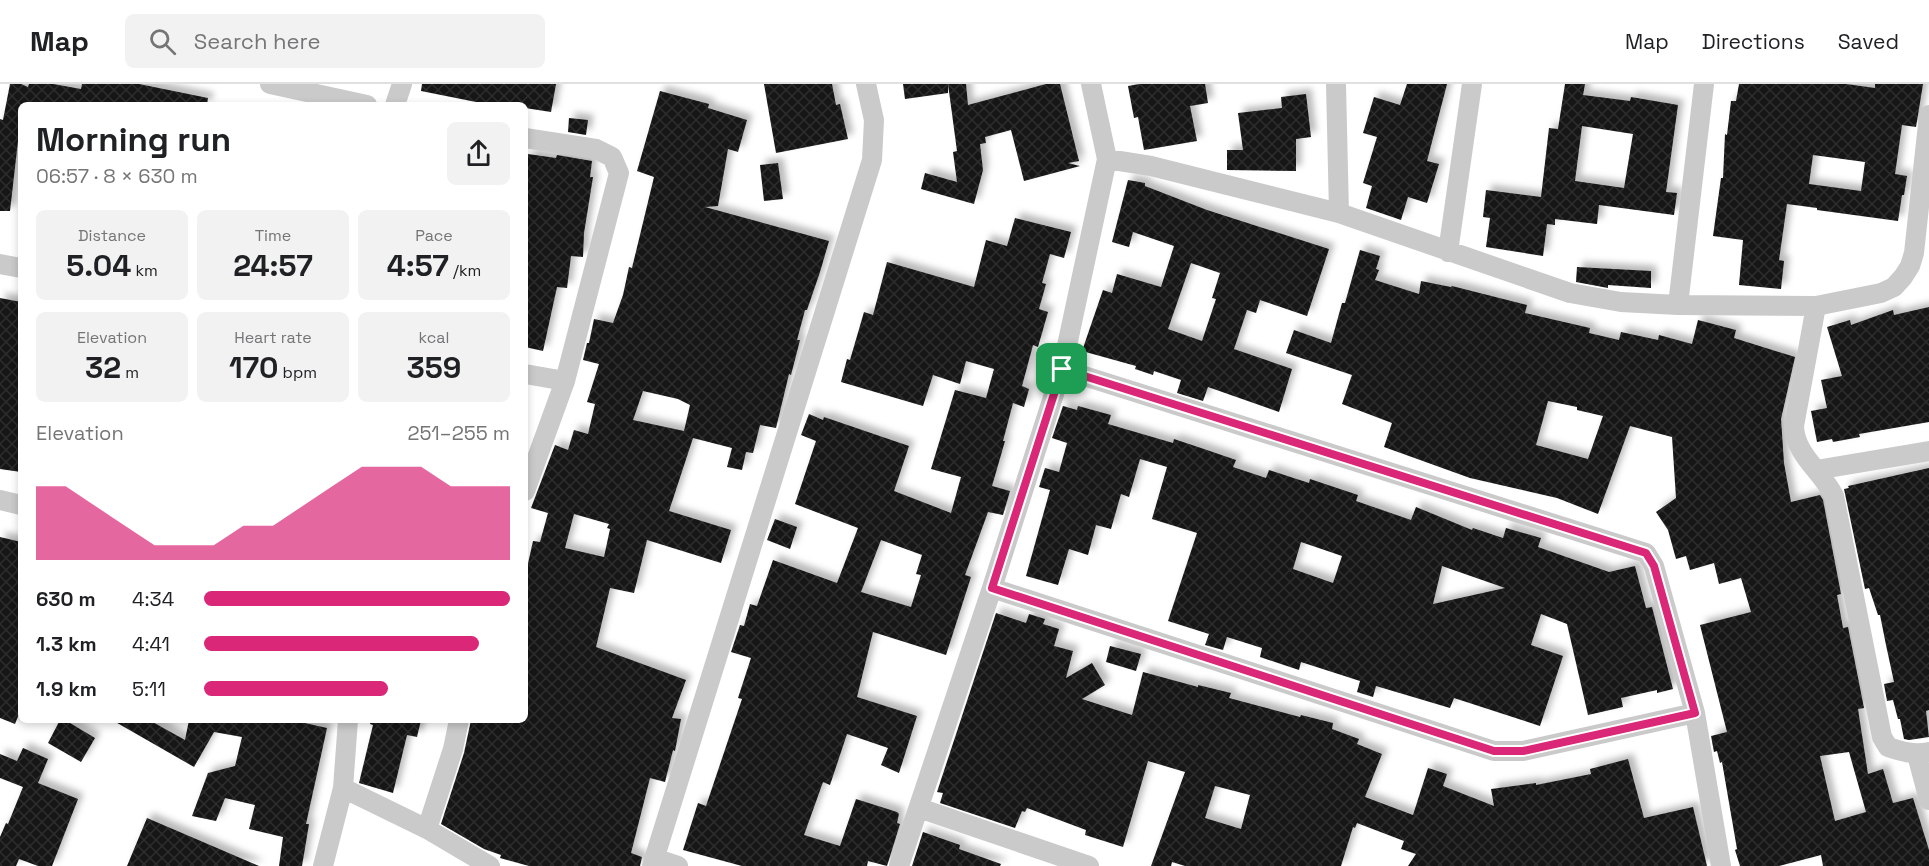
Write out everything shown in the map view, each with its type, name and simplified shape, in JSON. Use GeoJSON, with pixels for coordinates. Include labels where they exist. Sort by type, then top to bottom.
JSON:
{"type":"FeatureCollection","features":[{"type":"Feature","properties":{"kind":"street"},"geometry":{"type":"LineString","coordinates":[[270,84],[352,102]]}},
{"type":"Feature","properties":{"kind":"street"},"geometry":{"type":"LineString","coordinates":[[396,102],[402,84]]}},
{"type":"Feature","properties":{"kind":"street"},"geometry":{"type":"LineString","coordinates":[[678,866],[653,862],[872,160],[874,120],[866,84]]}},
{"type":"Feature","properties":{"kind":"street"},"geometry":{"type":"LineString","coordinates":[[899,866],[920,808],[1062,369],[1107,159],[1091,84]]}},
{"type":"Feature","properties":{"kind":"street"},"geometry":{"type":"LineString","coordinates":[[1336,84],[1339,213]]}},
{"type":"Feature","properties":{"kind":"street"},"geometry":{"type":"LineString","coordinates":[[1448,252],[1472,84]]}},
{"type":"Feature","properties":{"kind":"street"},"geometry":{"type":"LineString","coordinates":[[1678,305],[1704,84]]}},
{"type":"Feature","properties":{"kind":"street"},"geometry":{"type":"LineString","coordinates":[[1107,159],[1151,166],[1339,213],[1569,293],[1621,302],[1678,305],[1815,306],[1881,293],[1894,287],[1903,277],[1914,253],[1929,115]]}},
{"type":"Feature","properties":{"kind":"street"},"geometry":{"type":"LineString","coordinates":[[528,138],[596,149],[612,157],[619,173],[566,381],[528,483]]}},
{"type":"Feature","properties":{"kind":"street"},"geometry":{"type":"LineString","coordinates":[[0,264],[18,267]]}},
{"type":"Feature","properties":{"kind":"street"},"geometry":{"type":"LineString","coordinates":[[1815,306],[1794,426],[1797,445],[1829,485],[1838,507],[1882,737],[1888,747],[1923,753],[1929,800]]}},
{"type":"Feature","properties":{"kind":"street"},"geometry":{"type":"LineString","coordinates":[[1062,369],[1646,553],[1654,566],[1695,713],[1721,866]]}},
{"type":"Feature","properties":{"kind":"street"},"geometry":{"type":"LineString","coordinates":[[528,375],[566,381]]}},
{"type":"Feature","properties":{"kind":"street"},"geometry":{"type":"LineString","coordinates":[[1816,470],[1929,451]]}},
{"type":"Feature","properties":{"kind":"street"},"geometry":{"type":"LineString","coordinates":[[0,500],[18,504]]}},
{"type":"Feature","properties":{"kind":"street"},"geometry":{"type":"LineString","coordinates":[[992,588],[1494,751],[1523,751],[1695,713]]}},
{"type":"Feature","properties":{"kind":"street"},"geometry":{"type":"LineString","coordinates":[[323,866],[343,788],[348,723]]}},
{"type":"Feature","properties":{"kind":"street"},"geometry":{"type":"LineString","coordinates":[[427,830],[453,749],[458,723]]}},
{"type":"Feature","properties":{"kind":"street"},"geometry":{"type":"LineString","coordinates":[[343,788],[427,830],[490,866]]}},
{"type":"Feature","properties":{"kind":"street"},"geometry":{"type":"LineString","coordinates":[[920,808],[1089,866]]}},
{"type":"Feature","properties":{"kind":"building"},"geometry":{"type":"Polygon","coordinates":[[[10,84],[21,84],[28,87],[29,84],[53,84],[81,89],[82,84],[139,84],[208,98],[207,102],[18,102],[18,141],[10,211],[0,211],[0,119],[3,120],[10,84]]]}},
{"type":"Feature","properties":{"kind":"building"},"geometry":{"type":"Polygon","coordinates":[[[422,84],[556,84],[551,112],[528,108],[528,102],[476,102],[421,91],[422,84]]]}},
{"type":"Feature","properties":{"kind":"building"},"geometry":{"type":"Polygon","coordinates":[[[764,84],[832,84],[836,105],[840,104],[848,139],[776,153],[764,84]]]}},
{"type":"Feature","properties":{"kind":"building"},"geometry":{"type":"Polygon","coordinates":[[[903,84],[948,84],[948,93],[905,99],[903,84]]]}},
{"type":"Feature","properties":{"kind":"building"},"geometry":{"type":"Polygon","coordinates":[[[948,84],[966,84],[968,105],[1046,84],[1060,84],[1079,161],[1068,163],[1080,166],[1024,181],[1011,130],[985,137],[986,143],[980,144],[983,170],[974,204],[921,189],[925,173],[957,182],[953,152],[957,151],[948,84]]]}},
{"type":"Feature","properties":{"kind":"building"},"geometry":{"type":"Polygon","coordinates":[[[1205,84],[1208,103],[1190,106],[1197,141],[1144,150],[1138,117],[1134,118],[1128,86],[1205,84]]]}},
{"type":"Feature","properties":{"kind":"building"},"geometry":{"type":"Polygon","coordinates":[[[1407,84],[1447,84],[1427,161],[1439,164],[1427,203],[1408,197],[1401,220],[1366,208],[1372,186],[1363,183],[1377,137],[1363,133],[1374,97],[1400,105],[1407,84]]]}},
{"type":"Feature","properties":{"kind":"building"},"geometry":{"type":"Polygon","coordinates":[[[1565,84],[1585,84],[1583,95],[1630,101],[1631,97],[1678,105],[1666,192],[1677,193],[1674,215],[1599,205],[1597,224],[1555,219],[1555,225],[1547,224],[1543,256],[1486,247],[1490,218],[1483,217],[1486,190],[1541,197],[1549,128],[1558,129],[1565,84]],[[1582,126],[1575,181],[1624,188],[1633,134],[1582,126]]]}},
{"type":"Feature","properties":{"kind":"building"},"geometry":{"type":"Polygon","coordinates":[[[1739,84],[1846,84],[1875,88],[1875,84],[1923,84],[1916,127],[1902,125],[1895,174],[1907,176],[1898,221],[1787,204],[1779,260],[1784,261],[1781,289],[1739,285],[1743,240],[1713,236],[1721,178],[1723,178],[1725,134],[1727,135],[1731,101],[1736,101],[1739,84]],[[1813,155],[1809,184],[1861,191],[1865,162],[1813,155]]]}},
{"type":"Feature","properties":{"kind":"building"},"geometry":{"type":"Polygon","coordinates":[[[660,91],[709,104],[708,108],[747,120],[738,152],[728,149],[718,206],[705,207],[829,241],[807,310],[805,310],[797,340],[800,340],[776,428],[760,425],[753,453],[746,452],[742,470],[727,467],[732,448],[693,438],[669,511],[731,530],[721,563],[647,540],[634,593],[610,588],[596,647],[686,680],[672,718],[681,719],[675,751],[673,750],[665,782],[650,778],[631,853],[642,857],[640,866],[529,866],[500,858],[501,855],[484,849],[441,824],[464,753],[470,723],[528,723],[528,564],[533,541],[540,542],[548,513],[531,508],[555,445],[568,450],[574,430],[588,434],[595,404],[587,402],[599,364],[583,360],[587,343],[589,343],[594,319],[613,323],[623,295],[629,267],[632,268],[654,177],[637,171],[660,91]],[[643,391],[633,420],[684,431],[690,405],[678,399],[643,391]],[[574,514],[565,548],[604,557],[609,524],[574,514]]]}},
{"type":"Feature","properties":{"kind":"building"},"geometry":{"type":"Polygon","coordinates":[[[1306,94],[1311,137],[1296,139],[1296,171],[1227,170],[1227,150],[1243,150],[1238,113],[1282,108],[1281,97],[1306,94]]]}},
{"type":"Feature","properties":{"kind":"building"},"geometry":{"type":"Polygon","coordinates":[[[569,118],[588,120],[586,135],[568,132],[569,118]]]}},
{"type":"Feature","properties":{"kind":"building"},"geometry":{"type":"Polygon","coordinates":[[[528,154],[556,158],[557,155],[592,161],[590,177],[593,177],[584,233],[583,257],[571,256],[567,288],[557,287],[543,351],[528,348],[528,154]]]}},
{"type":"Feature","properties":{"kind":"building"},"geometry":{"type":"Polygon","coordinates":[[[778,163],[783,199],[764,201],[760,165],[778,163]]]}},
{"type":"Feature","properties":{"kind":"building"},"geometry":{"type":"Polygon","coordinates":[[[1128,180],[1145,183],[1145,186],[1207,210],[1329,249],[1307,316],[1260,300],[1256,313],[1247,310],[1234,349],[1292,369],[1279,412],[1208,387],[1203,401],[1177,393],[1181,380],[1154,371],[1153,375],[1135,369],[1136,366],[1082,351],[1103,290],[1112,293],[1117,274],[1161,287],[1174,246],[1133,232],[1129,247],[1112,242],[1128,180]],[[1191,263],[1168,329],[1202,341],[1216,299],[1212,298],[1220,273],[1191,263]]]}},
{"type":"Feature","properties":{"kind":"building"},"geometry":{"type":"Polygon","coordinates":[[[1015,218],[1071,232],[1064,258],[1050,254],[1042,283],[1046,284],[1039,309],[1048,312],[1038,347],[1033,345],[1022,386],[1029,389],[1024,407],[1013,403],[992,486],[1010,491],[1003,515],[988,512],[965,575],[971,577],[946,655],[873,632],[857,697],[917,716],[899,773],[881,765],[888,748],[847,734],[830,785],[823,782],[804,835],[840,846],[856,799],[897,812],[899,814],[897,823],[900,824],[887,866],[868,861],[867,866],[742,866],[683,850],[698,803],[706,806],[742,699],[738,698],[751,658],[731,652],[740,625],[744,626],[750,604],[757,606],[773,560],[837,583],[858,528],[795,504],[816,441],[801,435],[809,414],[909,446],[894,491],[951,513],[961,477],[931,469],[955,390],[986,398],[994,369],[966,361],[960,384],[933,375],[923,406],[841,382],[864,312],[873,315],[887,262],[974,287],[986,240],[1007,246],[1015,218]],[[881,540],[861,592],[911,607],[921,575],[916,574],[922,555],[881,540]]]}},
{"type":"Feature","properties":{"kind":"building"},"geometry":{"type":"Polygon","coordinates":[[[1360,250],[1380,256],[1376,269],[1379,270],[1375,280],[1419,294],[1421,281],[1452,286],[1527,305],[1525,313],[1590,328],[1589,333],[1619,340],[1621,332],[1658,340],[1659,335],[1692,344],[1698,320],[1736,330],[1734,338],[1795,357],[1781,419],[1784,463],[1791,502],[1820,495],[1823,500],[1841,594],[1837,595],[1843,628],[1848,627],[1864,708],[1858,709],[1868,774],[1883,769],[1893,803],[1913,798],[1929,850],[1929,866],[1823,866],[1821,855],[1779,866],[1740,866],[1735,850],[1737,849],[1722,762],[1720,763],[1717,751],[1714,752],[1711,736],[1727,732],[1700,625],[1751,612],[1741,578],[1719,584],[1714,563],[1690,570],[1686,556],[1676,559],[1668,530],[1656,512],[1676,498],[1672,437],[1630,426],[1598,514],[1557,498],[1470,478],[1384,447],[1392,423],[1342,404],[1352,375],[1286,353],[1294,330],[1331,343],[1342,303],[1345,303],[1360,250]],[[1548,401],[1536,445],[1588,459],[1603,416],[1577,410],[1577,407],[1548,401]],[[1849,752],[1820,756],[1835,821],[1866,812],[1849,752]]]}},
{"type":"Feature","properties":{"kind":"building"},"geometry":{"type":"Polygon","coordinates":[[[1577,267],[1651,271],[1651,288],[1608,285],[1608,288],[1576,282],[1577,267]]]}},
{"type":"Feature","properties":{"kind":"building"},"geometry":{"type":"Polygon","coordinates":[[[0,298],[18,301],[18,472],[0,469],[0,298]]]}},
{"type":"Feature","properties":{"kind":"building"},"geometry":{"type":"Polygon","coordinates":[[[1929,307],[1929,422],[1859,434],[1860,437],[1833,442],[1832,439],[1817,442],[1811,411],[1827,408],[1821,380],[1842,376],[1827,327],[1850,320],[1851,325],[1893,310],[1894,315],[1929,307]]]}},
{"type":"Feature","properties":{"kind":"building"},"geometry":{"type":"Polygon","coordinates":[[[1063,406],[1077,410],[1078,406],[1111,415],[1108,424],[1173,443],[1174,439],[1236,460],[1233,467],[1266,478],[1269,470],[1309,483],[1310,479],[1358,495],[1356,501],[1411,520],[1416,507],[1472,530],[1473,528],[1503,538],[1506,528],[1541,538],[1538,547],[1609,572],[1635,566],[1646,608],[1652,607],[1673,689],[1621,698],[1623,707],[1588,715],[1567,624],[1541,614],[1531,645],[1563,656],[1540,726],[1454,698],[1450,708],[1376,686],[1373,697],[1357,692],[1360,681],[1301,662],[1299,670],[1260,657],[1262,648],[1227,637],[1223,650],[1205,645],[1209,634],[1168,621],[1197,533],[1152,519],[1167,467],[1140,459],[1129,497],[1121,494],[1111,529],[1096,525],[1088,555],[1069,549],[1058,585],[1026,576],[1050,490],[1039,487],[1045,468],[1059,472],[1067,443],[1052,438],[1063,406]],[[1301,542],[1293,569],[1333,583],[1342,556],[1301,542]],[[1442,566],[1433,604],[1505,588],[1442,566]]]}},
{"type":"Feature","properties":{"kind":"building"},"geometry":{"type":"Polygon","coordinates":[[[1929,468],[1929,710],[1926,711],[1929,737],[1909,740],[1904,739],[1893,700],[1887,701],[1884,684],[1894,682],[1880,615],[1878,615],[1869,588],[1865,589],[1844,489],[1849,488],[1848,486],[1929,468]]]}},
{"type":"Feature","properties":{"kind":"building"},"geometry":{"type":"Polygon","coordinates":[[[775,519],[797,527],[790,549],[767,540],[775,519]]]}},
{"type":"Feature","properties":{"kind":"building"},"geometry":{"type":"Polygon","coordinates":[[[0,537],[18,541],[18,716],[15,724],[0,718],[0,537]]]}},
{"type":"Feature","properties":{"kind":"building"},"geometry":{"type":"Polygon","coordinates":[[[996,613],[1026,623],[1029,614],[1045,619],[1043,624],[1059,629],[1054,646],[1073,651],[1066,678],[1092,663],[1105,685],[1082,699],[1132,715],[1143,672],[1198,687],[1198,685],[1231,693],[1229,698],[1300,717],[1301,715],[1333,723],[1332,729],[1359,739],[1357,744],[1382,754],[1365,797],[1413,815],[1428,768],[1447,774],[1443,786],[1494,806],[1491,789],[1536,783],[1536,785],[1591,774],[1590,769],[1628,759],[1644,818],[1693,807],[1707,866],[1408,866],[1416,854],[1401,849],[1404,841],[1357,823],[1355,828],[1353,827],[1341,866],[1185,866],[1172,862],[1171,866],[1151,866],[1185,772],[1148,761],[1123,847],[1085,835],[1086,830],[1027,808],[1025,812],[1022,811],[1015,828],[940,803],[943,793],[937,792],[996,613]],[[1215,786],[1205,818],[1241,829],[1250,795],[1215,786]]]}},
{"type":"Feature","properties":{"kind":"building"},"geometry":{"type":"Polygon","coordinates":[[[1110,646],[1141,654],[1136,671],[1106,662],[1110,646]]]}},
{"type":"Feature","properties":{"kind":"building"},"geometry":{"type":"Polygon","coordinates":[[[58,723],[70,723],[95,738],[81,762],[48,743],[58,723]]]}},
{"type":"Feature","properties":{"kind":"building"},"geometry":{"type":"Polygon","coordinates":[[[117,723],[154,723],[185,740],[188,723],[304,723],[327,728],[306,824],[309,824],[302,866],[279,866],[283,837],[249,829],[255,805],[225,798],[216,821],[192,816],[208,773],[235,766],[242,737],[214,732],[194,767],[117,723]]]}},
{"type":"Feature","properties":{"kind":"building"},"geometry":{"type":"Polygon","coordinates":[[[420,723],[417,737],[407,735],[393,793],[359,783],[373,725],[370,724],[420,723]]]}},
{"type":"Feature","properties":{"kind":"building"},"geometry":{"type":"Polygon","coordinates":[[[23,748],[48,759],[38,783],[78,799],[52,866],[38,866],[19,859],[16,866],[0,866],[0,837],[6,823],[8,824],[23,787],[0,778],[0,754],[17,761],[23,748]]]}},
{"type":"Feature","properties":{"kind":"building"},"geometry":{"type":"Polygon","coordinates":[[[147,818],[259,866],[127,866],[147,818]]]}},
{"type":"Feature","properties":{"kind":"building"},"geometry":{"type":"Polygon","coordinates":[[[923,832],[960,845],[959,849],[1001,864],[1000,866],[912,866],[923,832]]]}},
{"type":"Feature","properties":{"kind":"route"},"geometry":{"type":"LineString","coordinates":[[1062,369],[1646,553],[1654,566],[1695,713],[1523,751],[1494,751],[992,588],[1062,369]]}}]}
